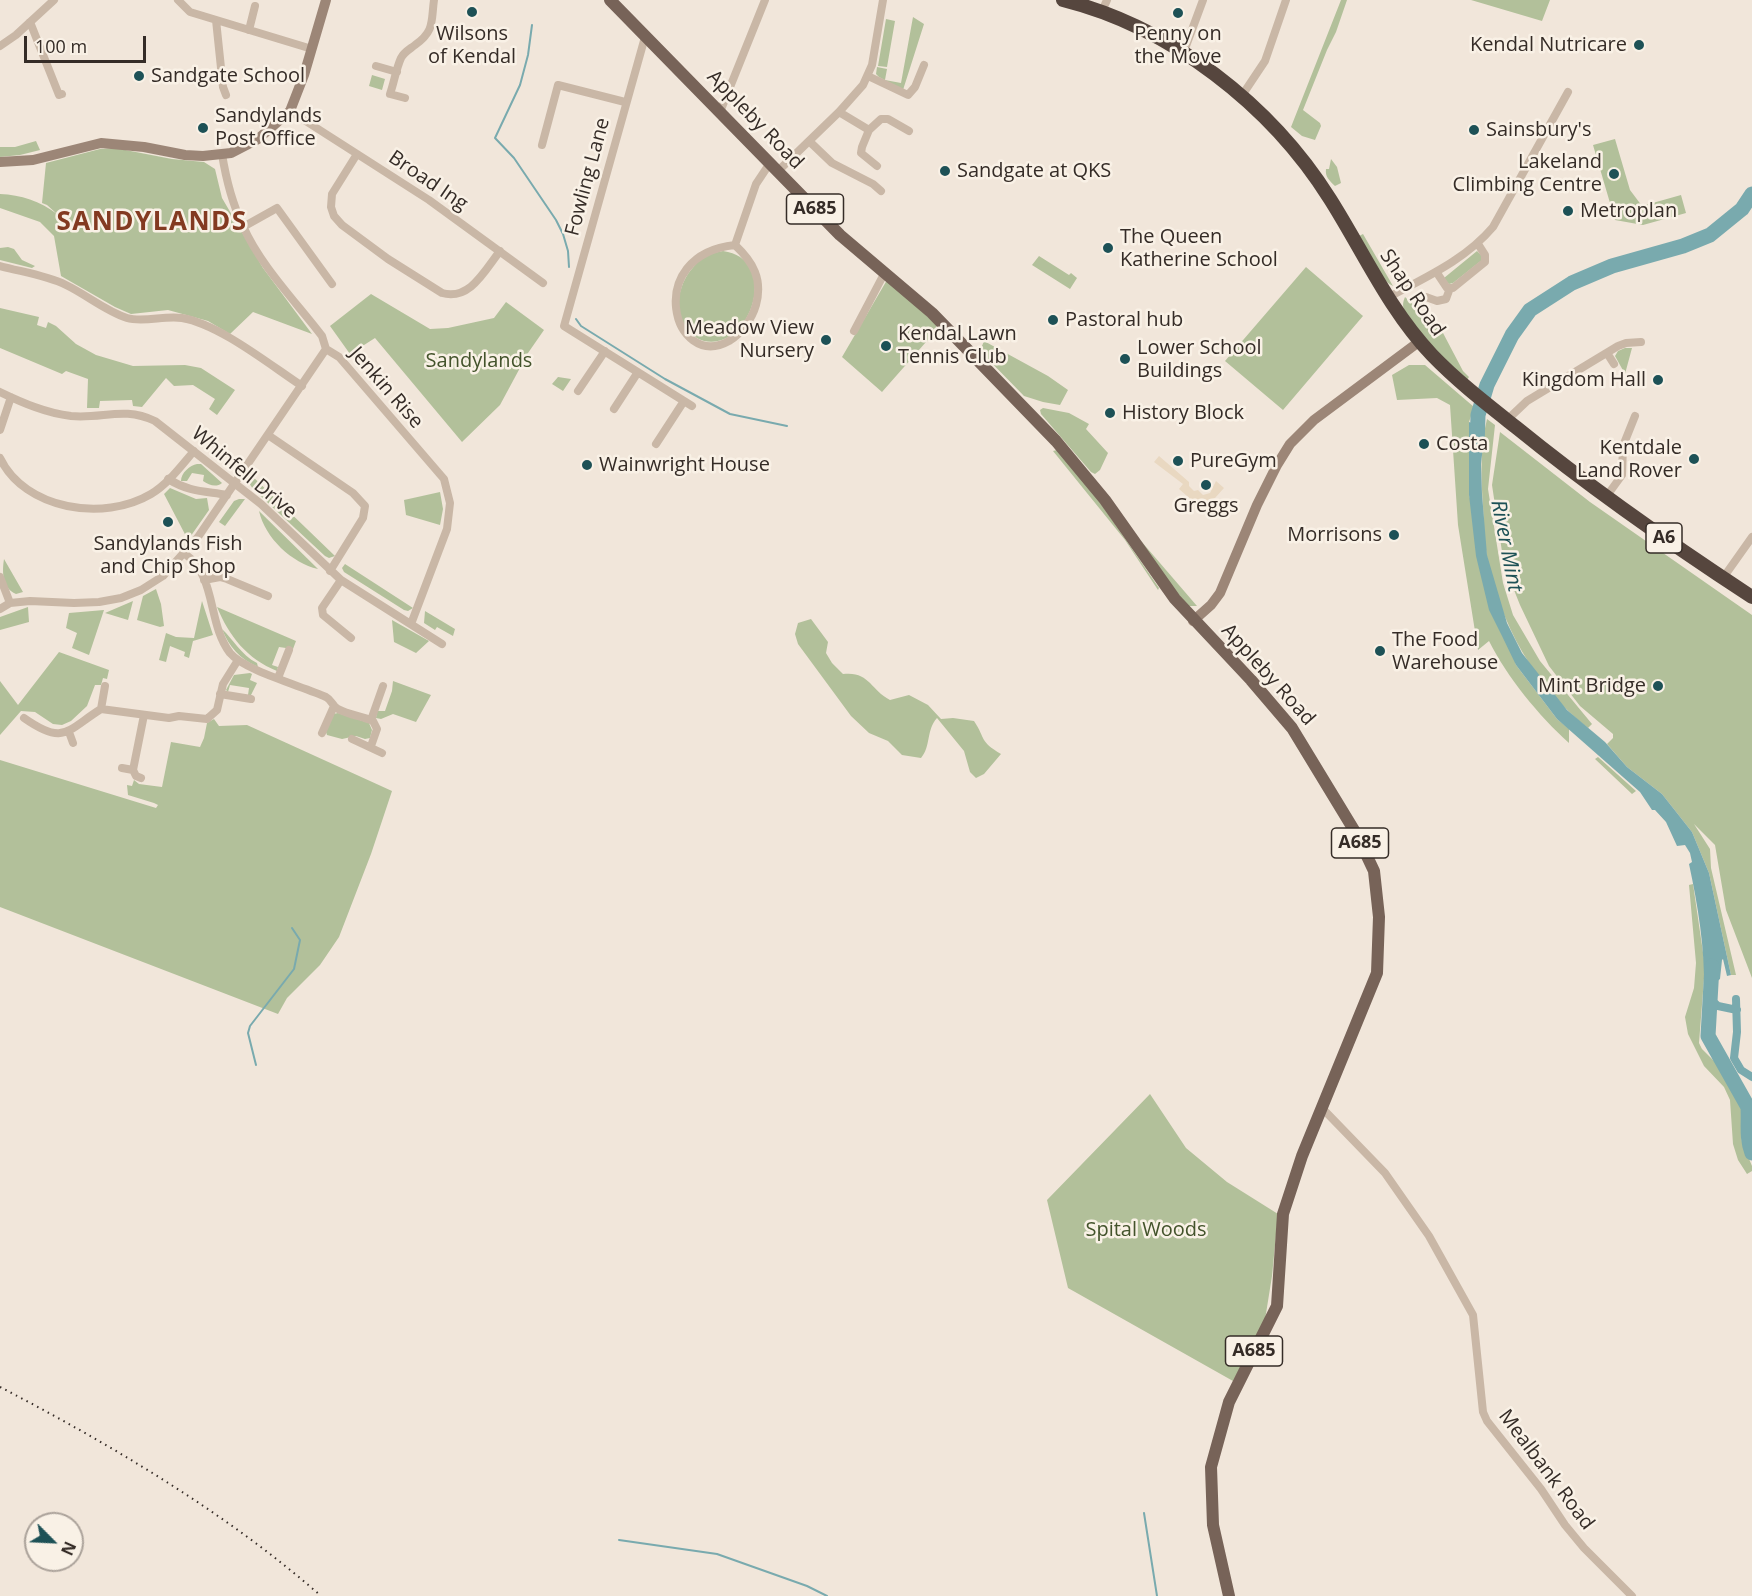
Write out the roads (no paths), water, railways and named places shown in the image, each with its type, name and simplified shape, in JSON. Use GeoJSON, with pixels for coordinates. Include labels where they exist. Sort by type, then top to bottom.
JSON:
{"type":"FeatureCollection","features":[{"type":"Feature","properties":{"kind":"highway","name":"Shap Road"},"geometry":{"type":"LineString","coordinates":[[1063,0],[1104,6],[1184,54],[1241,97],[1274,127],[1308,165],[1389,297],[1420,341],[1445,369],[1606,497],[1752,597]]}},
{"type":"Feature","properties":{"kind":"main road","name":"Appleby Road"},"geometry":{"type":"LineString","coordinates":[[610,0],[840,236],[885,272],[963,344],[1056,441],[1105,500],[1161,582],[1193,621],[1251,680],[1292,728],[1357,835],[1374,871],[1379,917],[1377,973],[1302,1156],[1283,1214],[1277,1306],[1229,1402],[1211,1467],[1213,1525],[1228,1596]]}},
{"type":"Feature","properties":{"kind":"street"},"geometry":{"type":"LineString","coordinates":[[0,46],[16,35],[54,0]]}},
{"type":"Feature","properties":{"kind":"street"},"geometry":{"type":"LineString","coordinates":[[178,0],[190,12],[312,49]]}},
{"type":"Feature","properties":{"kind":"street"},"geometry":{"type":"LineString","coordinates":[[0,162],[33,160],[101,143],[144,147],[185,155],[231,153],[258,139],[290,111],[299,92],[326,0]]}},
{"type":"Feature","properties":{"kind":"street"},"geometry":{"type":"LineString","coordinates":[[405,98],[390,94],[402,56],[430,31],[433,24],[434,0]]}},
{"type":"Feature","properties":{"kind":"street"},"geometry":{"type":"LineString","coordinates":[[720,111],[765,0]]}},
{"type":"Feature","properties":{"kind":"street"},"geometry":{"type":"LineString","coordinates":[[735,245],[756,184],[839,112],[857,94],[868,76],[883,0]]}},
{"type":"Feature","properties":{"kind":"street"},"geometry":{"type":"LineString","coordinates":[[1184,54],[1203,0]]}},
{"type":"Feature","properties":{"kind":"street"},"geometry":{"type":"LineString","coordinates":[[1241,97],[1265,61],[1286,0]]}},
{"type":"Feature","properties":{"kind":"street"},"geometry":{"type":"LineString","coordinates":[[249,30],[255,6]]}},
{"type":"Feature","properties":{"kind":"street"},"geometry":{"type":"LineString","coordinates":[[216,20],[223,87],[226,94]]}},
{"type":"Feature","properties":{"kind":"street"},"geometry":{"type":"LineString","coordinates":[[30,22],[59,95],[62,94]]}},
{"type":"Feature","properties":{"kind":"street","name":"Fowling Lane"},"geometry":{"type":"LineString","coordinates":[[605,351],[564,326],[645,37]]}},
{"type":"Feature","properties":{"kind":"street"},"geometry":{"type":"LineString","coordinates":[[868,76],[908,95],[915,87],[924,65]]}},
{"type":"Feature","properties":{"kind":"street"},"geometry":{"type":"LineString","coordinates":[[376,66],[397,72]]}},
{"type":"Feature","properties":{"kind":"street"},"geometry":{"type":"LineString","coordinates":[[542,146],[558,85],[625,102]]}},
{"type":"Feature","properties":{"kind":"street"},"geometry":{"type":"LineString","coordinates":[[1389,297],[1437,273],[1478,244],[1493,227],[1568,92]]}},
{"type":"Feature","properties":{"kind":"street","name":"Broad Ing"},"geometry":{"type":"LineString","coordinates":[[290,111],[429,200],[543,283]]}},
{"type":"Feature","properties":{"kind":"street"},"geometry":{"type":"LineString","coordinates":[[839,112],[869,130]]}},
{"type":"Feature","properties":{"kind":"street"},"geometry":{"type":"LineString","coordinates":[[877,166],[861,153],[869,130],[881,119],[888,119],[909,131]]}},
{"type":"Feature","properties":{"kind":"street"},"geometry":{"type":"LineString","coordinates":[[808,141],[832,163],[873,184],[881,191]]}},
{"type":"Feature","properties":{"kind":"street","name":"Jenkin Rise"},"geometry":{"type":"LineString","coordinates":[[222,154],[227,185],[243,227],[259,255],[322,336],[326,349],[339,357],[444,480],[450,503],[447,529],[411,624]]}},
{"type":"Feature","properties":{"kind":"street"},"geometry":{"type":"LineString","coordinates":[[357,154],[332,194],[331,207],[334,216],[342,225],[388,259],[442,293],[449,295],[468,290],[500,251]]}},
{"type":"Feature","properties":{"kind":"street"},"geometry":{"type":"LineString","coordinates":[[243,227],[277,208],[332,284]]}},
{"type":"Feature","properties":{"kind":"street"},"geometry":{"type":"LineString","coordinates":[[1437,273],[1447,288],[1453,288],[1485,262],[1485,255],[1478,244]]}},
{"type":"Feature","properties":{"kind":"street"},"geometry":{"type":"LineString","coordinates":[[735,245],[749,259],[756,273],[759,286],[754,312],[740,333],[732,339],[716,345],[702,344],[693,340],[678,321],[675,310],[676,291],[684,270],[706,251],[719,246],[735,245]]}},
{"type":"Feature","properties":{"kind":"street"},"geometry":{"type":"LineString","coordinates":[[0,266],[64,284],[108,310],[130,319],[181,317],[201,323],[224,335],[302,386]]}},
{"type":"Feature","properties":{"kind":"street"},"geometry":{"type":"LineString","coordinates":[[854,331],[885,272]]}},
{"type":"Feature","properties":{"kind":"street"},"geometry":{"type":"LineString","coordinates":[[1426,297],[1437,302],[1446,299],[1450,288]]}},
{"type":"Feature","properties":{"kind":"street"},"geometry":{"type":"LineString","coordinates":[[1193,621],[1220,593],[1257,505],[1276,465],[1290,444],[1314,420],[1420,341]]}},
{"type":"Feature","properties":{"kind":"street"},"geometry":{"type":"LineString","coordinates":[[1507,420],[1527,401],[1607,353],[1626,343],[1641,342]]}},
{"type":"Feature","properties":{"kind":"street"},"geometry":{"type":"LineString","coordinates":[[0,609],[10,603],[30,601],[91,603],[121,598],[141,590],[164,576],[185,554],[326,349]]}},
{"type":"Feature","properties":{"kind":"street"},"geometry":{"type":"LineString","coordinates":[[578,391],[605,351],[692,406]]}},
{"type":"Feature","properties":{"kind":"street"},"geometry":{"type":"LineString","coordinates":[[1607,353],[1614,364]]}},
{"type":"Feature","properties":{"kind":"street"},"geometry":{"type":"LineString","coordinates":[[614,409],[638,372]]}},
{"type":"Feature","properties":{"kind":"street","name":"Whinfell Drive"},"geometry":{"type":"LineString","coordinates":[[0,392],[36,408],[57,414],[86,416],[128,412],[155,421],[261,504],[341,580],[442,644]]}},
{"type":"Feature","properties":{"kind":"street"},"geometry":{"type":"LineString","coordinates":[[0,430],[11,397]]}},
{"type":"Feature","properties":{"kind":"street"},"geometry":{"type":"LineString","coordinates":[[656,444],[684,401]]}},
{"type":"Feature","properties":{"kind":"street"},"geometry":{"type":"LineString","coordinates":[[1606,497],[1622,475],[1623,446],[1635,416]]}},
{"type":"Feature","properties":{"kind":"street"},"geometry":{"type":"LineString","coordinates":[[268,435],[353,493],[365,506],[363,518],[330,571]]}},
{"type":"Feature","properties":{"kind":"street"},"geometry":{"type":"LineString","coordinates":[[0,458],[6,472],[40,497],[84,509],[119,506],[153,493],[194,451]]}},
{"type":"Feature","properties":{"kind":"street"},"geometry":{"type":"LineString","coordinates":[[168,479],[190,490],[227,495]]}},
{"type":"Feature","properties":{"kind":"street"},"geometry":{"type":"LineString","coordinates":[[1724,578],[1752,537]]}},
{"type":"Feature","properties":{"kind":"street"},"geometry":{"type":"LineString","coordinates":[[185,554],[200,568],[221,639],[229,651],[238,660],[327,697],[334,706],[371,720],[376,724],[377,729],[371,746]]}},
{"type":"Feature","properties":{"kind":"street"},"geometry":{"type":"LineString","coordinates":[[0,577],[10,603]]}},
{"type":"Feature","properties":{"kind":"street"},"geometry":{"type":"LineString","coordinates":[[204,580],[212,577],[227,579],[268,596]]}},
{"type":"Feature","properties":{"kind":"street"},"geometry":{"type":"LineString","coordinates":[[341,580],[322,608],[322,615],[351,638]]}},
{"type":"Feature","properties":{"kind":"street"},"geometry":{"type":"LineString","coordinates":[[278,678],[289,650]]}},
{"type":"Feature","properties":{"kind":"street"},"geometry":{"type":"LineString","coordinates":[[24,718],[50,733],[63,734],[101,709],[144,715],[207,719],[217,710],[223,684],[238,660]]}},
{"type":"Feature","properties":{"kind":"street"},"geometry":{"type":"LineString","coordinates":[[101,709],[105,686]]}},
{"type":"Feature","properties":{"kind":"street"},"geometry":{"type":"LineString","coordinates":[[371,720],[382,686]]}},
{"type":"Feature","properties":{"kind":"street"},"geometry":{"type":"LineString","coordinates":[[220,694],[251,699]]}},
{"type":"Feature","properties":{"kind":"street"},"geometry":{"type":"LineString","coordinates":[[322,733],[334,706]]}},
{"type":"Feature","properties":{"kind":"street"},"geometry":{"type":"LineString","coordinates":[[141,778],[136,776],[133,770],[144,715]]}},
{"type":"Feature","properties":{"kind":"street"},"geometry":{"type":"LineString","coordinates":[[69,732],[73,742]]}},
{"type":"Feature","properties":{"kind":"street"},"geometry":{"type":"LineString","coordinates":[[352,739],[382,753]]}},
{"type":"Feature","properties":{"kind":"street"},"geometry":{"type":"LineString","coordinates":[[122,768],[133,770]]}},
{"type":"Feature","properties":{"kind":"street","name":"Mealbank Road"},"geometry":{"type":"LineString","coordinates":[[1322,1108],[1384,1173],[1429,1236],[1473,1316],[1483,1412],[1486,1421],[1541,1489],[1565,1525],[1584,1548],[1632,1596]]}},
{"type":"Feature","properties":{"kind":"water"},"geometry":{"type":"Polygon","coordinates":[[[1469,422],[1485,428],[1481,464],[1487,555],[1507,623],[1522,653],[1567,710],[1605,742],[1627,767],[1662,794],[1692,832],[1709,873],[1731,975],[1727,976],[1723,959],[1720,979],[1704,991],[1702,943],[1689,864],[1692,862],[1690,853],[1685,845],[1677,846],[1666,822],[1655,810],[1652,810],[1640,792],[1557,719],[1516,665],[1489,610],[1476,556],[1469,495],[1469,422]]]}},
{"type":"Feature","properties":{"kind":"waterway"},"geometry":{"type":"LineString","coordinates":[[532,25],[528,55],[520,85],[495,138],[514,158],[556,220],[568,251],[569,267]]}},
{"type":"Feature","properties":{"kind":"waterway","name":"River Mint"},"geometry":{"type":"LineString","coordinates":[[1477,446],[1478,415],[1487,385],[1512,335],[1530,310],[1572,283],[1612,266],[1683,246],[1710,235],[1742,209],[1752,194]]}},
{"type":"Feature","properties":{"kind":"waterway"},"geometry":{"type":"LineString","coordinates":[[576,319],[581,326],[665,379],[730,414],[787,426]]}},
{"type":"Feature","properties":{"kind":"waterway"},"geometry":{"type":"LineString","coordinates":[[256,1065],[248,1033],[250,1026],[294,969],[300,940],[292,928]]}},
{"type":"Feature","properties":{"kind":"waterway","name":"River Mint"},"geometry":{"type":"LineString","coordinates":[[1712,966],[1708,1036],[1748,1107],[1748,1136],[1752,1153]]}},
{"type":"Feature","properties":{"kind":"waterway"},"geometry":{"type":"LineString","coordinates":[[1710,999],[1718,1006],[1737,1010]]}},
{"type":"Feature","properties":{"kind":"waterway"},"geometry":{"type":"LineString","coordinates":[[1736,999],[1737,1032],[1734,1058],[1741,1070],[1752,1077]]}},
{"type":"Feature","properties":{"kind":"waterway"},"geometry":{"type":"LineString","coordinates":[[1144,1513],[1157,1596]]}},
{"type":"Feature","properties":{"kind":"waterway"},"geometry":{"type":"LineString","coordinates":[[619,1540],[717,1554],[807,1586],[827,1596]]}},
{"type":"Feature","properties":{"kind":"railway"},"geometry":{"type":"LineString","coordinates":[[0,1387],[83,1432],[167,1482],[247,1537],[321,1596]]}},
{"type":"Feature","properties":{"kind":"place","name":"Wilsons of Kendal"},"geometry":{"type":"Point","coordinates":[472,12]}},
{"type":"Feature","properties":{"kind":"place","name":"Penny on the Move"},"geometry":{"type":"Point","coordinates":[1178,13]}},
{"type":"Feature","properties":{"kind":"place","name":"Kendal Nutricare"},"geometry":{"type":"Point","coordinates":[1639,45]}},
{"type":"Feature","properties":{"kind":"place","name":"Sandgate School"},"geometry":{"type":"Point","coordinates":[139,76]}},
{"type":"Feature","properties":{"kind":"place","name":"Sandylands Post Office"},"geometry":{"type":"Point","coordinates":[203,128]}},
{"type":"Feature","properties":{"kind":"place","name":"Sainsbury's"},"geometry":{"type":"Point","coordinates":[1474,130]}},
{"type":"Feature","properties":{"kind":"place","name":"Sandgate at QKS"},"geometry":{"type":"Point","coordinates":[945,171]}},
{"type":"Feature","properties":{"kind":"place","name":"Lakeland Climbing Centre"},"geometry":{"type":"Point","coordinates":[1614,174]}},
{"type":"Feature","properties":{"kind":"place","name":"Metroplan"},"geometry":{"type":"Point","coordinates":[1568,211]}},
{"type":"Feature","properties":{"kind":"place","name":"The Queen Katherine School"},"geometry":{"type":"Point","coordinates":[1108,248]}},
{"type":"Feature","properties":{"kind":"place","name":"Pastoral hub"},"geometry":{"type":"Point","coordinates":[1053,320]}},
{"type":"Feature","properties":{"kind":"place","name":"Meadow View Nursery"},"geometry":{"type":"Point","coordinates":[826,340]}},
{"type":"Feature","properties":{"kind":"place","name":"Kendal Lawn Tennis Club"},"geometry":{"type":"Point","coordinates":[886,346]}},
{"type":"Feature","properties":{"kind":"place","name":"Lower School Buildings"},"geometry":{"type":"Point","coordinates":[1125,359]}},
{"type":"Feature","properties":{"kind":"place","name":"Kingdom Hall"},"geometry":{"type":"Point","coordinates":[1658,380]}},
{"type":"Feature","properties":{"kind":"place","name":"History Block"},"geometry":{"type":"Point","coordinates":[1110,413]}},
{"type":"Feature","properties":{"kind":"place","name":"Costa"},"geometry":{"type":"Point","coordinates":[1424,444]}},
{"type":"Feature","properties":{"kind":"place","name":"Kentdale Land Rover"},"geometry":{"type":"Point","coordinates":[1694,459]}},
{"type":"Feature","properties":{"kind":"place","name":"PureGym"},"geometry":{"type":"Point","coordinates":[1178,461]}},
{"type":"Feature","properties":{"kind":"place","name":"Wainwright House"},"geometry":{"type":"Point","coordinates":[587,465]}},
{"type":"Feature","properties":{"kind":"place","name":"Greggs"},"geometry":{"type":"Point","coordinates":[1206,485]}},
{"type":"Feature","properties":{"kind":"place","name":"Sandylands Fish and Chip Shop"},"geometry":{"type":"Point","coordinates":[168,522]}},
{"type":"Feature","properties":{"kind":"place","name":"Morrisons"},"geometry":{"type":"Point","coordinates":[1394,535]}},
{"type":"Feature","properties":{"kind":"place","name":"The Food Warehouse"},"geometry":{"type":"Point","coordinates":[1380,651]}},
{"type":"Feature","properties":{"kind":"place","name":"Mint Bridge"},"geometry":{"type":"Point","coordinates":[1658,686]}},
{"type":"Feature","properties":{"kind":"district","name":"SANDYLANDS"},"geometry":{"type":"Point","coordinates":[152,223]}},
{"type":"Feature","properties":{"kind":"park label","name":"Sandylands"},"geometry":{"type":"Point","coordinates":[479,361]}},
{"type":"Feature","properties":{"kind":"park label","name":"Spital Woods"},"geometry":{"type":"Point","coordinates":[1146,1230]}}]}
